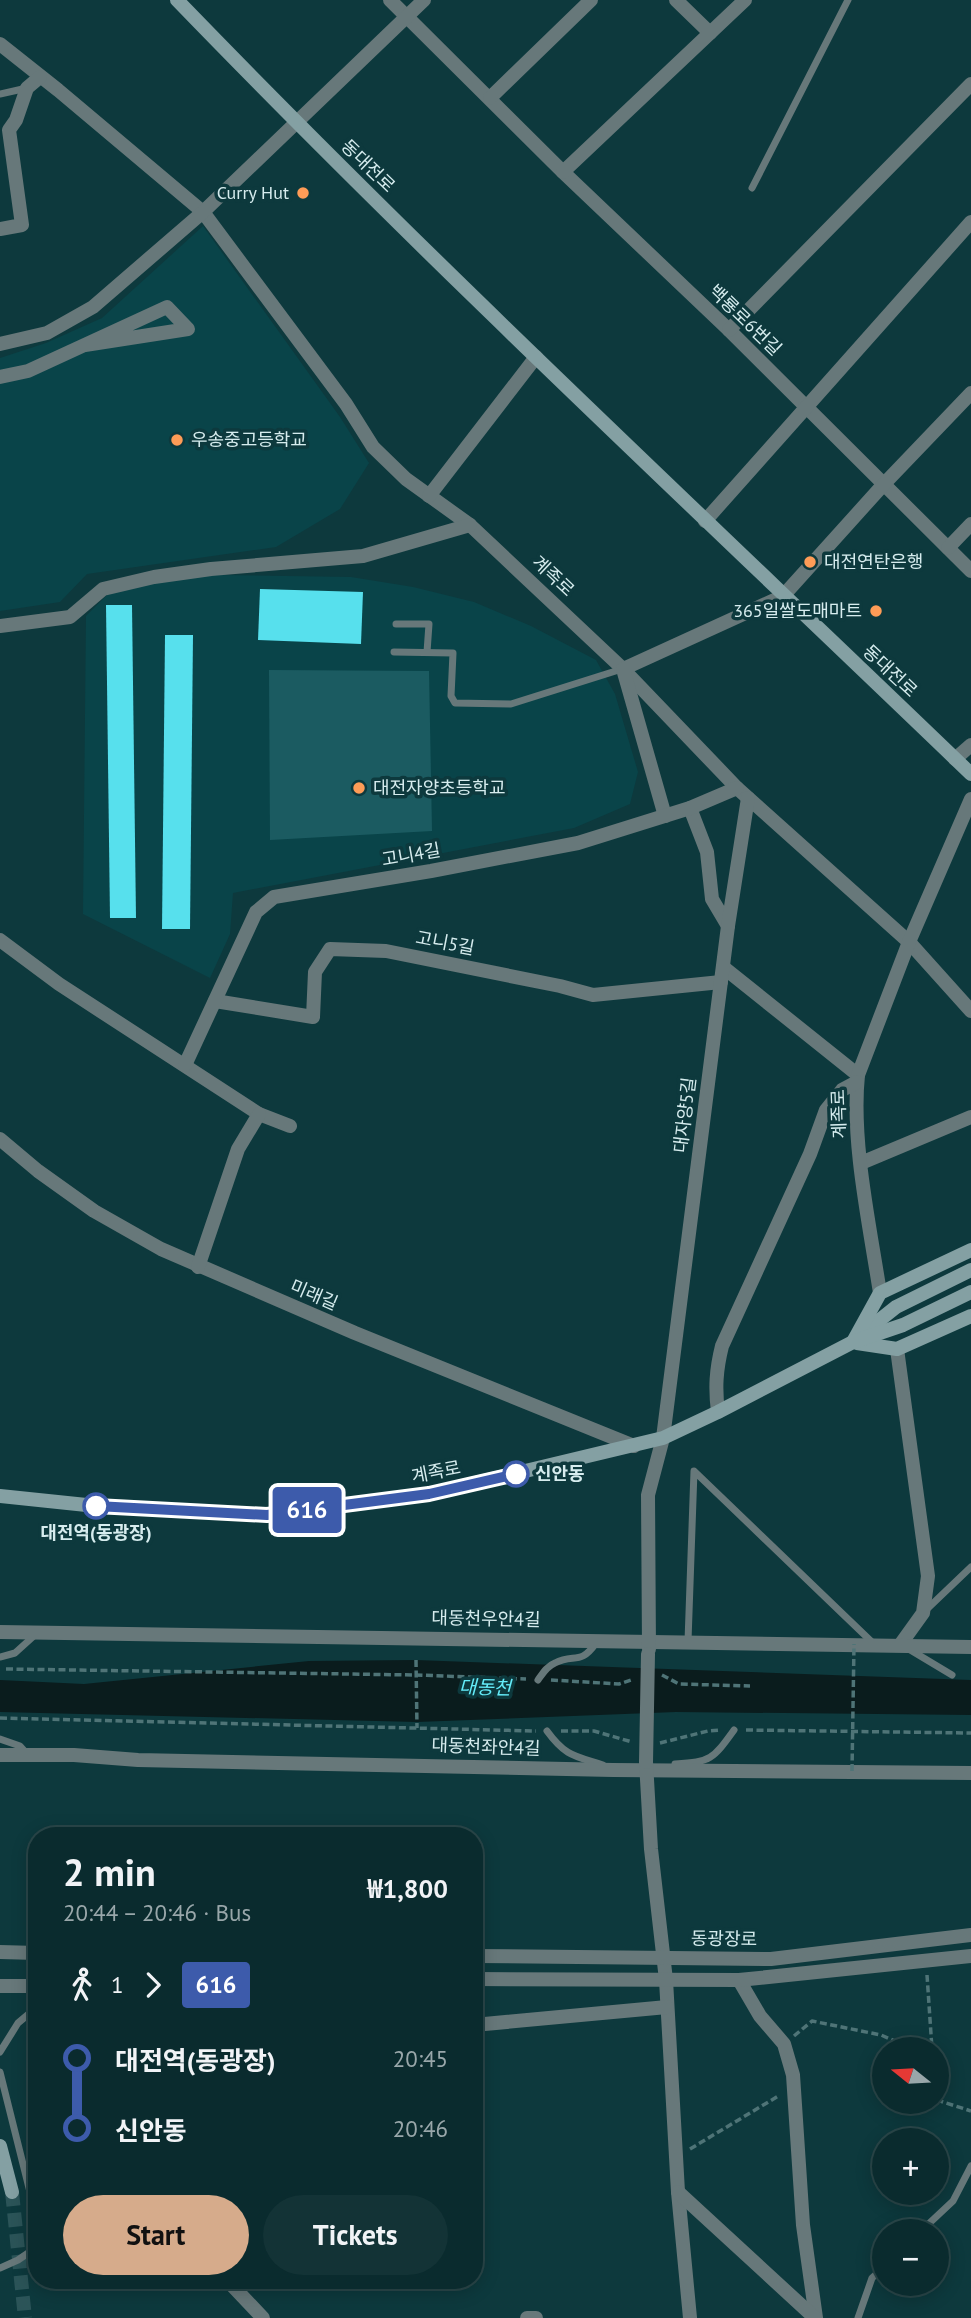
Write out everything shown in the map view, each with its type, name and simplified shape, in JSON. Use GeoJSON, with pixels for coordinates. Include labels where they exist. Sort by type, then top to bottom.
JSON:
{"type":"FeatureCollection","features":[{"type":"Feature","properties":{"kind":"main road","name":"동대전로"},"geometry":{"type":"LineString","coordinates":[[177,0],[296,122],[536,357],[971,775]]}},
{"type":"Feature","properties":{"kind":"main road"},"geometry":{"type":"LineString","coordinates":[[971,1250],[880,1293],[852,1342],[897,1349],[971,1316]]}},
{"type":"Feature","properties":{"kind":"main road","name":"계족로"},"geometry":{"type":"LineString","coordinates":[[852,1342],[896,1307],[971,1270]]}},
{"type":"Feature","properties":{"kind":"main road","name":"계족로"},"geometry":{"type":"LineString","coordinates":[[0,1496],[96,1506],[267,1515],[429,1494],[663,1438],[852,1342],[903,1325],[971,1292]]}},
{"type":"Feature","properties":{"kind":"main road"},"geometry":{"type":"LineString","coordinates":[[0,2146],[12,2192]]}},
{"type":"Feature","properties":{"kind":"street","name":"백룡로6번길"},"geometry":{"type":"LineString","coordinates":[[390,0],[563,172],[729,330],[971,571]]}},
{"type":"Feature","properties":{"kind":"street"},"geometry":{"type":"LineString","coordinates":[[0,344],[47,333],[93,307],[203,212],[424,0]]}},
{"type":"Feature","properties":{"kind":"street"},"geometry":{"type":"LineString","coordinates":[[490,98],[591,0]]}},
{"type":"Feature","properties":{"kind":"street"},"geometry":{"type":"LineString","coordinates":[[676,0],[710,33]]}},
{"type":"Feature","properties":{"kind":"street"},"geometry":{"type":"LineString","coordinates":[[563,172],[745,0]]}},
{"type":"Feature","properties":{"kind":"street","name":"계족로"},"geometry":{"type":"LineString","coordinates":[[0,44],[203,212],[346,404],[373,447],[406,479],[470,525],[623,669],[743,793],[909,942],[971,1011]]}},
{"type":"Feature","properties":{"kind":"street"},"geometry":{"type":"LineString","coordinates":[[0,229],[22,225],[9,130],[16,120],[27,88],[40,77]]}},
{"type":"Feature","properties":{"kind":"street"},"geometry":{"type":"LineString","coordinates":[[729,330],[971,84]]}},
{"type":"Feature","properties":{"kind":"street"},"geometry":{"type":"LineString","coordinates":[[705,521],[971,222]]}},
{"type":"Feature","properties":{"kind":"street"},"geometry":{"type":"LineString","coordinates":[[0,377],[28,371],[167,307],[188,329],[85,345]]}},
{"type":"Feature","properties":{"kind":"street"},"geometry":{"type":"LineString","coordinates":[[429,496],[536,357]]}},
{"type":"Feature","properties":{"kind":"street"},"geometry":{"type":"LineString","coordinates":[[665,816],[623,669],[783,596],[971,393]]}},
{"type":"Feature","properties":{"kind":"street"},"geometry":{"type":"LineString","coordinates":[[948,548],[971,524]]}},
{"type":"Feature","properties":{"kind":"street"},"geometry":{"type":"LineString","coordinates":[[0,626],[70,617],[103,589],[155,577],[211,569],[363,556],[470,525]]}},
{"type":"Feature","properties":{"kind":"street"},"geometry":{"type":"LineString","coordinates":[[955,759],[971,745]]}},
{"type":"Feature","properties":{"kind":"street","name":"고니4길"},"geometry":{"type":"LineString","coordinates":[[185,1065],[256,912],[274,897],[578,843],[743,793]]}},
{"type":"Feature","properties":{"kind":"street","name":"대자양5길"},"geometry":{"type":"LineString","coordinates":[[690,2318],[678,2192],[666,1980],[650,1849],[646,1766],[649,1648],[648,1494],[663,1438],[743,793]]}},
{"type":"Feature","properties":{"kind":"street","name":"계족로"},"geometry":{"type":"LineString","coordinates":[[880,1293],[861,1163],[857,1079],[909,942],[971,799]]}},
{"type":"Feature","properties":{"kind":"street"},"geometry":{"type":"LineString","coordinates":[[690,808],[707,852],[712,899],[728,926]]}},
{"type":"Feature","properties":{"kind":"street"},"geometry":{"type":"LineString","coordinates":[[0,940],[59,984],[259,1114],[290,1126]]}},
{"type":"Feature","properties":{"kind":"street","name":"고니5길"},"geometry":{"type":"LineString","coordinates":[[215,1001],[313,1017],[315,972],[330,949],[386,951],[593,995],[721,982]]}},
{"type":"Feature","properties":{"kind":"street"},"geometry":{"type":"LineString","coordinates":[[718,1412],[715,1387],[722,1346],[810,1154],[827,1110],[842,1090],[857,1079],[723,967]]}},
{"type":"Feature","properties":{"kind":"street"},"geometry":{"type":"LineString","coordinates":[[198,1267],[238,1149],[259,1114]]}},
{"type":"Feature","properties":{"kind":"street"},"geometry":{"type":"LineString","coordinates":[[861,1163],[971,1117]]}},
{"type":"Feature","properties":{"kind":"street","name":"미래길"},"geometry":{"type":"LineString","coordinates":[[0,1139],[38,1171],[94,1211],[198,1267],[450,1373],[634,1446]]}},
{"type":"Feature","properties":{"kind":"street"},"geometry":{"type":"LineString","coordinates":[[897,1349],[928,1576],[923,1613],[902,1645]]}},
{"type":"Feature","properties":{"kind":"street","name":"대동천우안4길"},"geometry":{"type":"LineString","coordinates":[[0,1632],[598,1640],[649,1648],[688,1641],[971,1647]]}},
{"type":"Feature","properties":{"kind":"street","name":"대동천좌안4길"},"geometry":{"type":"LineString","coordinates":[[0,1755],[612,1770],[646,1766],[971,1773]]}},
{"type":"Feature","properties":{"kind":"street","name":"동광장로"},"geometry":{"type":"LineString","coordinates":[[483,1956],[771,1959],[971,1935]]}},
{"type":"Feature","properties":{"kind":"street"},"geometry":{"type":"LineString","coordinates":[[0,1952],[28,1952]]}},
{"type":"Feature","properties":{"kind":"street"},"geometry":{"type":"LineString","coordinates":[[483,1979],[739,1980],[971,1956]]}},
{"type":"Feature","properties":{"kind":"street"},"geometry":{"type":"LineString","coordinates":[[739,1980],[760,2016],[784,2044],[793,2075],[803,2225],[815,2318]]}},
{"type":"Feature","properties":{"kind":"street"},"geometry":{"type":"LineString","coordinates":[[0,1986],[28,1986]]}},
{"type":"Feature","properties":{"kind":"street"},"geometry":{"type":"LineString","coordinates":[[483,2024],[667,2007]]}},
{"type":"Feature","properties":{"kind":"street"},"geometry":{"type":"LineString","coordinates":[[678,2192],[815,2318]]}},
{"type":"Feature","properties":{"kind":"street"},"geometry":{"type":"LineString","coordinates":[[236,2289],[263,2318]]}},
{"type":"Feature","properties":{"kind":"street"},"geometry":{"type":"LineString","coordinates":[[527,2318],[536,2318]]}},
{"type":"Feature","properties":{"kind":"lane"},"geometry":{"type":"LineString","coordinates":[[752,188],[848,0]]}},
{"type":"Feature","properties":{"kind":"lane"},"geometry":{"type":"LineString","coordinates":[[0,94],[27,88]]}},
{"type":"Feature","properties":{"kind":"lane"},"geometry":{"type":"LineString","coordinates":[[396,624],[429,624],[428,652]]}},
{"type":"Feature","properties":{"kind":"lane"},"geometry":{"type":"LineString","coordinates":[[394,652],[453,653],[451,696],[455,703],[465,705],[511,704],[623,669]]}},
{"type":"Feature","properties":{"kind":"lane"},"geometry":{"type":"LineString","coordinates":[[688,1641],[694,1471],[874,1644]]}},
{"type":"Feature","properties":{"kind":"lane"},"geometry":{"type":"LineString","coordinates":[[923,1613],[971,1567]]}},
{"type":"Feature","properties":{"kind":"lane"},"geometry":{"type":"LineString","coordinates":[[0,1657],[15,1653],[37,1633]]}},
{"type":"Feature","properties":{"kind":"lane"},"geometry":{"type":"LineString","coordinates":[[538,1679],[547,1667],[557,1661],[586,1655],[598,1640]]}},
{"type":"Feature","properties":{"kind":"lane"},"geometry":{"type":"LineString","coordinates":[[902,1645],[951,1675]]}},
{"type":"Feature","properties":{"kind":"lane"},"geometry":{"type":"LineString","coordinates":[[646,1766],[708,1760],[733,1730]]}},
{"type":"Feature","properties":{"kind":"lane"},"geometry":{"type":"LineString","coordinates":[[547,1731],[570,1755],[612,1770]]}},
{"type":"Feature","properties":{"kind":"lane"},"geometry":{"type":"LineString","coordinates":[[0,1739],[20,1746],[28,1755]]}},
{"type":"Feature","properties":{"kind":"lane"},"geometry":{"type":"LineString","coordinates":[[0,2052],[10,2033],[28,2015]]}},
{"type":"Feature","properties":{"kind":"lane"},"geometry":{"type":"LineString","coordinates":[[0,2072],[28,2184]]}},
{"type":"Feature","properties":{"kind":"lane"},"geometry":{"type":"LineString","coordinates":[[934,2219],[953,2201],[971,2166]]}},
{"type":"Feature","properties":{"kind":"lane"},"geometry":{"type":"LineString","coordinates":[[0,2268],[28,2253]]}},
{"type":"Feature","properties":{"kind":"lane"},"geometry":{"type":"LineString","coordinates":[[858,2318],[872,2278]]}},
{"type":"Feature","properties":{"kind":"path"},"geometry":{"type":"LineString","coordinates":[[852,1771],[854,1644]]}},
{"type":"Feature","properties":{"kind":"path"},"geometry":{"type":"LineString","coordinates":[[416,1660],[417,1729]]}},
{"type":"Feature","properties":{"kind":"path"},"geometry":{"type":"LineString","coordinates":[[0,1670],[416,1675],[619,1684],[636,1679]]}},
{"type":"Feature","properties":{"kind":"path"},"geometry":{"type":"LineString","coordinates":[[656,1675],[663,1675],[679,1684],[750,1686]]}},
{"type":"Feature","properties":{"kind":"path"},"geometry":{"type":"LineString","coordinates":[[0,1718],[594,1731],[643,1747]]}},
{"type":"Feature","properties":{"kind":"path"},"geometry":{"type":"LineString","coordinates":[[656,1744],[708,1731],[733,1730],[971,1733]]}},
{"type":"Feature","properties":{"kind":"path"},"geometry":{"type":"LineString","coordinates":[[926,1962],[931,2037]]}},
{"type":"Feature","properties":{"kind":"path"},"geometry":{"type":"LineString","coordinates":[[784,2044],[812,2021],[886,2037]]}},
{"type":"Feature","properties":{"kind":"path"},"geometry":{"type":"LineString","coordinates":[[677,2157],[794,2087]]}},
{"type":"Feature","properties":{"kind":"path"},"geometry":{"type":"LineString","coordinates":[[949,2103],[971,2111]]}},
{"type":"Feature","properties":{"kind":"shaded area","name":"우송중고등학교"},"geometry":{"type":"Polygon","coordinates":[[[203,226],[340,417],[369,463],[340,509],[276,547],[87,574],[60,602],[0,611],[0,358],[46,343],[102,318],[203,226]]]}},
{"type":"Feature","properties":{"kind":"shaded area","name":"대전자양초등학교"},"geometry":{"type":"Polygon","coordinates":[[[213,575],[351,577],[413,587],[474,602],[531,626],[596,660],[615,694],[638,772],[630,804],[574,828],[233,893],[230,934],[210,978],[83,914],[86,616],[108,594],[158,582],[213,575]]]}},
{"type":"Feature","properties":{"kind":"shaded area"},"geometry":{"type":"Polygon","coordinates":[[[269,670],[429,671],[432,831],[270,840],[269,670]]]}},
{"type":"Feature","properties":{"kind":"water","name":"대동천"},"geometry":{"type":"Polygon","coordinates":[[[416,1660],[971,1680],[971,1715],[676,1712],[417,1722],[0,1712],[0,1680],[84,1684],[309,1661],[416,1660]]]}},
{"type":"Feature","properties":{"kind":"building"},"geometry":{"type":"Polygon","coordinates":[[[260,589],[363,592],[361,644],[258,640],[260,589]]]}},
{"type":"Feature","properties":{"kind":"building"},"geometry":{"type":"Polygon","coordinates":[[[106,605],[132,605],[136,918],[110,918],[106,605]]]}},
{"type":"Feature","properties":{"kind":"building"},"geometry":{"type":"Polygon","coordinates":[[[165,635],[193,635],[190,929],[162,929],[165,635]]]}},
{"type":"Feature","properties":{"kind":"tunnel"},"geometry":{"type":"LineString","coordinates":[[12,2192],[25,2318]]}},
{"type":"Feature","properties":{"kind":"bus line","name":"616"},"geometry":{"type":"LineString","coordinates":[[96,1506],[267,1515],[429,1494],[516,1474]]}},
{"type":"Feature","properties":{"kind":"place","name":"Curry Hut"},"geometry":{"type":"Point","coordinates":[303,193]}},
{"type":"Feature","properties":{"kind":"place","name":"우송중고등학교"},"geometry":{"type":"Point","coordinates":[177,440]}},
{"type":"Feature","properties":{"kind":"place","name":"대전연탄은행"},"geometry":{"type":"Point","coordinates":[810,562]}},
{"type":"Feature","properties":{"kind":"place","name":"365일쌀도매마트"},"geometry":{"type":"Point","coordinates":[876,611]}},
{"type":"Feature","properties":{"kind":"place","name":"대전자양초등학교"},"geometry":{"type":"Point","coordinates":[359,788]}},
{"type":"Feature","properties":{"kind":"place","name":"신안동"},"geometry":{"type":"Point","coordinates":[516,1474]}},
{"type":"Feature","properties":{"kind":"place","name":"대전역(동광장)"},"geometry":{"type":"Point","coordinates":[96,1506]}}]}
